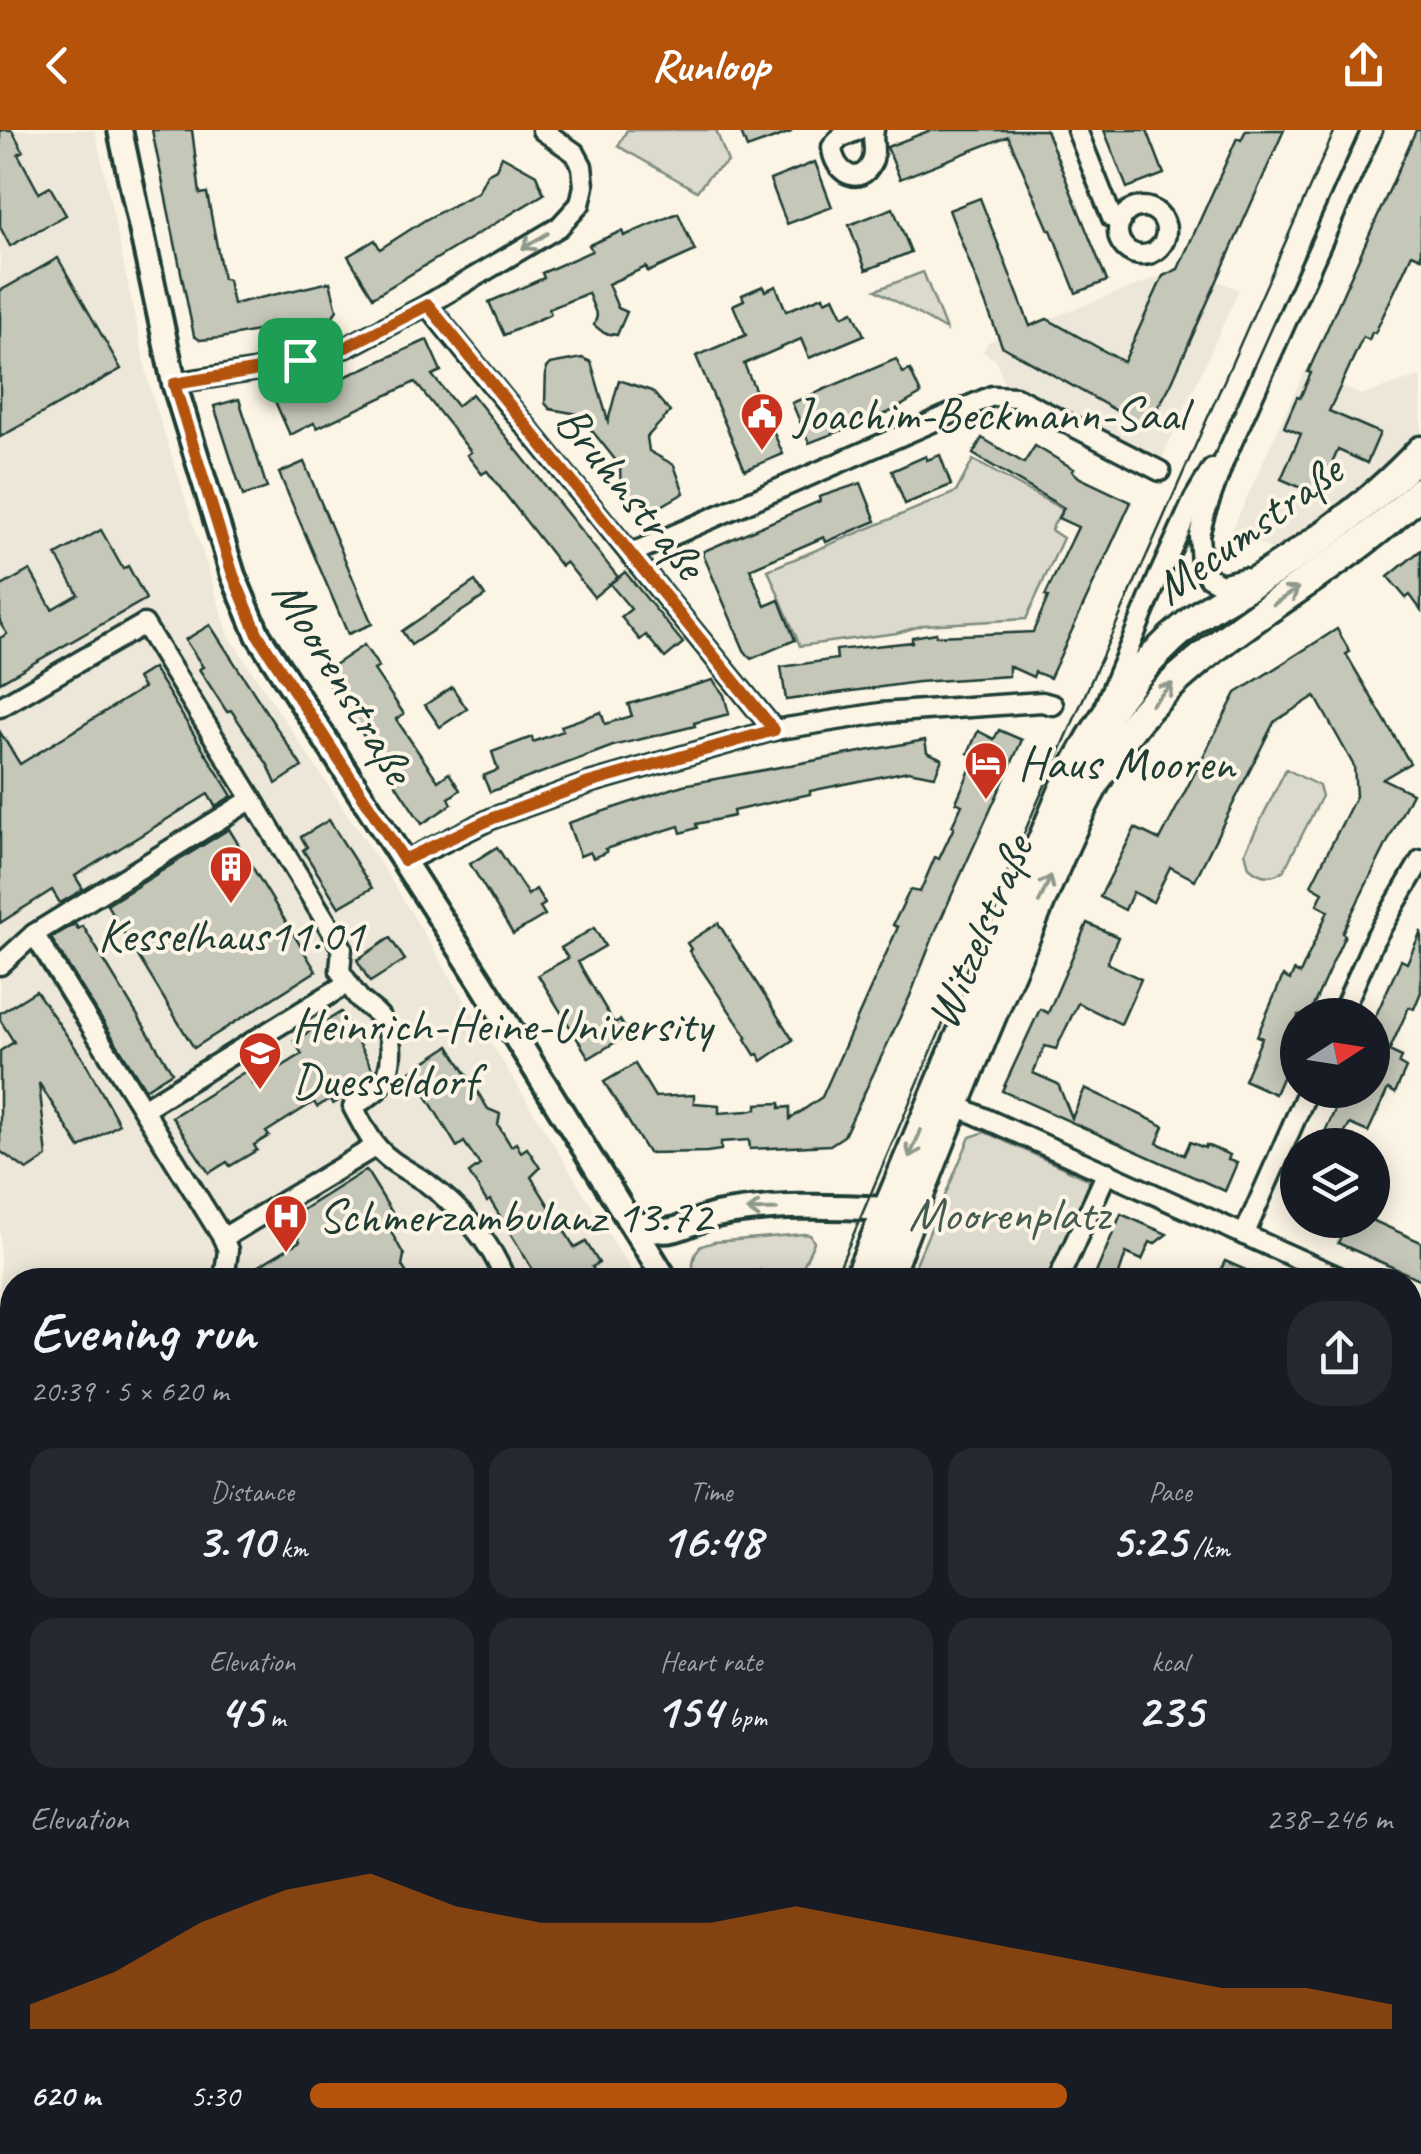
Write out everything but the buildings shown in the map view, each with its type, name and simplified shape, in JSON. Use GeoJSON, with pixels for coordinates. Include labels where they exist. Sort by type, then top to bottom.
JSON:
{"type":"FeatureCollection","features":[{"type":"Feature","properties":{"kind":"main road","name":"Mecumstraße"},"geometry":{"type":"LineString","coordinates":[[1128,682],[1194,620],[1277,568],[1387,484],[1421,451]]}},
{"type":"Feature","properties":{"kind":"main road","name":"Mecumstraße"},"geometry":{"type":"LineString","coordinates":[[1206,651],[1340,559],[1421,491]]}},
{"type":"Feature","properties":{"kind":"main road","name":"Witzelstraße"},"geometry":{"type":"LineString","coordinates":[[891,1268],[1006,980],[1086,800],[1112,755],[1146,710],[1206,651]]}},
{"type":"Feature","properties":{"kind":"main road","name":"Witzelstraße"},"geometry":{"type":"LineString","coordinates":[[863,1268],[1063,792],[1096,729],[1128,682]]}},
{"type":"Feature","properties":{"kind":"street","name":"Moorenstraße"},"geometry":{"type":"LineString","coordinates":[[120,130],[174,384],[233,575],[258,635],[404,860],[658,1268]]}},
{"type":"Feature","properties":{"kind":"street"},"geometry":{"type":"LineString","coordinates":[[174,384],[284,364],[346,347],[428,305],[572,216],[584,186],[582,166],[575,153],[542,130]]}},
{"type":"Feature","properties":{"kind":"street"},"geometry":{"type":"LineString","coordinates":[[858,130],[840,138],[832,147],[832,160],[839,171],[850,175],[871,166],[875,155],[874,130]]}},
{"type":"Feature","properties":{"kind":"street"},"geometry":{"type":"LineString","coordinates":[[1076,130],[1112,218],[1121,222]]}},
{"type":"Feature","properties":{"kind":"street","name":"Witzelstraße"},"geometry":{"type":"LineString","coordinates":[[1277,568],[1263,568],[1221,584],[1204,572],[1199,535],[1224,460],[1372,130]]}},
{"type":"Feature","properties":{"kind":"street","name":"Bruhnstraße"},"geometry":{"type":"LineString","coordinates":[[428,305],[774,730]]}},
{"type":"Feature","properties":{"kind":"street"},"geometry":{"type":"LineString","coordinates":[[630,554],[992,396],[1016,397],[1160,471]]}},
{"type":"Feature","properties":{"kind":"street","name":"Witzelstraße"},"geometry":{"type":"LineString","coordinates":[[1096,729],[1120,664],[1194,499],[1210,471],[1224,460]]}},
{"type":"Feature","properties":{"kind":"street"},"geometry":{"type":"LineString","coordinates":[[0,707],[144,624],[342,948],[340,971],[363,1006],[376,1012],[391,1037],[392,1054],[381,1087],[352,1107],[376,1146],[394,1163],[425,1181],[470,1224],[499,1268]]}},
{"type":"Feature","properties":{"kind":"street"},"geometry":{"type":"LineString","coordinates":[[404,860],[493,818],[589,783],[774,730],[936,708],[1042,702],[1053,705]]}},
{"type":"Feature","properties":{"kind":"street"},"geometry":{"type":"LineString","coordinates":[[0,965],[34,934],[252,799]]}},
{"type":"Feature","properties":{"kind":"street"},"geometry":{"type":"LineString","coordinates":[[1348,998],[1374,940],[1421,860]]}},
{"type":"Feature","properties":{"kind":"street"},"geometry":{"type":"LineString","coordinates":[[34,934],[223,1238],[228,1250],[226,1268]]}},
{"type":"Feature","properties":{"kind":"street"},"geometry":{"type":"LineString","coordinates":[[143,1110],[348,983]]}},
{"type":"Feature","properties":{"kind":"street"},"geometry":{"type":"LineString","coordinates":[[955,1105],[1317,1268]]}},
{"type":"Feature","properties":{"kind":"street"},"geometry":{"type":"LineString","coordinates":[[1244,1235],[1300,1108]]}},
{"type":"Feature","properties":{"kind":"street"},"geometry":{"type":"LineString","coordinates":[[223,1238],[376,1146]]}},
{"type":"Feature","properties":{"kind":"street"},"geometry":{"type":"LineString","coordinates":[[1063,1268],[1106,1172]]}},
{"type":"Feature","properties":{"kind":"street"},"geometry":{"type":"LineString","coordinates":[[628,1218],[640,1226],[672,1230],[744,1210],[834,1206],[887,1210],[894,1216],[891,1232],[900,1244]]}},
{"type":"Feature","properties":{"kind":"street","name":"Moorenstraße"},"geometry":{"type":"LineString","coordinates":[[662,1268],[661,1246],[672,1230]]}},
{"type":"Feature","properties":{"kind":"shaded area","name":"Heinrich-Heine-University Duesseldorf"},"geometry":{"type":"Polygon","coordinates":[[[0,130],[95,130],[150,388],[230,638],[388,875],[630,1268],[0,1268],[0,130]]]}},
{"type":"Feature","properties":{"kind":"shaded area"},"geometry":{"type":"Polygon","coordinates":[[[1185,267],[1239,290],[1157,469],[1007,391],[996,360],[983,352],[988,342],[1185,267]]]}},
{"type":"Feature","properties":{"kind":"shaded area"},"geometry":{"type":"Polygon","coordinates":[[[1305,370],[1362,395],[1421,376],[1421,435],[1395,465],[1281,555],[1232,530],[1305,370]]]}},
{"type":"Feature","properties":{"kind":"green space"},"geometry":{"type":"Polygon","coordinates":[[[627,130],[716,130],[728,162],[697,191],[618,146],[627,130]]]}},
{"type":"Feature","properties":{"kind":"green space"},"geometry":{"type":"Polygon","coordinates":[[[924,274],[946,330],[876,290],[924,274]]]}},
{"type":"Feature","properties":{"kind":"green space"},"geometry":{"type":"Polygon","coordinates":[[[973,460],[1062,509],[1051,530],[1063,538],[1026,619],[924,625],[897,633],[800,646],[768,570],[956,492],[973,460]]]}},
{"type":"Feature","properties":{"kind":"green space"},"geometry":{"type":"Polygon","coordinates":[[[1286,769],[1319,786],[1322,796],[1284,870],[1262,875],[1249,867],[1245,852],[1286,769]]]}},
{"type":"Feature","properties":{"kind":"green space","name":"Moorenplatz"},"geometry":{"type":"Polygon","coordinates":[[[985,1132],[1088,1179],[1091,1192],[1056,1268],[914,1268],[970,1137],[985,1132]]]}},
{"type":"Feature","properties":{"kind":"green space"},"geometry":{"type":"Polygon","coordinates":[[[803,1234],[810,1235],[814,1242],[802,1268],[693,1268],[701,1246],[803,1234]]]}},
{"type":"Feature","properties":{"kind":"tram line"},"geometry":{"type":"LineString","coordinates":[[839,1268],[1034,810],[1335,130]]}},
{"type":"Feature","properties":{"kind":"place","name":"Joachim-Beckmann-Saal"},"geometry":{"type":"Point","coordinates":[762,452]}},
{"type":"Feature","properties":{"kind":"place","name":"Haus Mooren"},"geometry":{"type":"Point","coordinates":[986,801]}},
{"type":"Feature","properties":{"kind":"place","name":"Kesselhaus11.01"},"geometry":{"type":"Point","coordinates":[231,905]}},
{"type":"Feature","properties":{"kind":"place","name":"Heinrich-Heine-University Duesseldorf"},"geometry":{"type":"Point","coordinates":[260,1091]}},
{"type":"Feature","properties":{"kind":"place","name":"Schmerzambulanz 13.72"},"geometry":{"type":"Point","coordinates":[286,1254]}},
{"type":"Feature","properties":{"kind":"route"},"geometry":{"type":"LineString","coordinates":[[428,305],[774,730],[589,783],[493,818],[404,860],[258,635],[233,575],[174,384],[300,360],[346,347],[428,305]]}}]}
